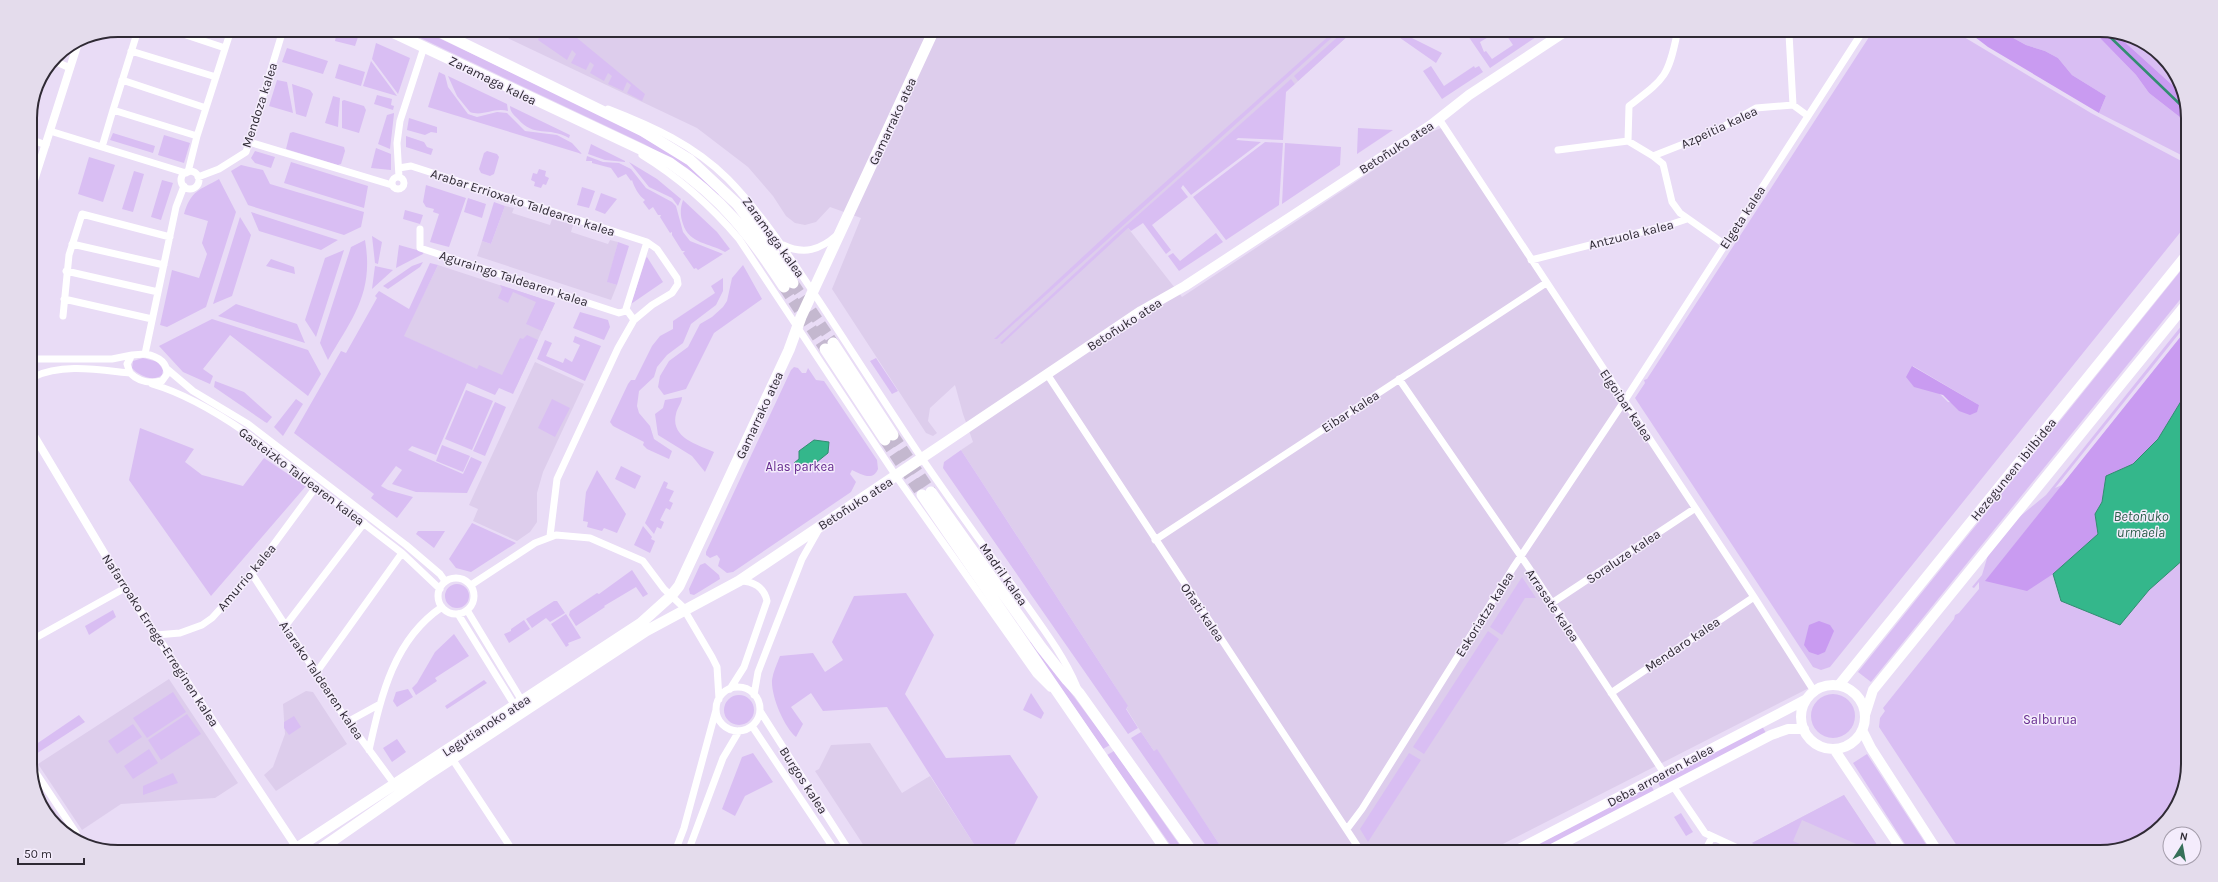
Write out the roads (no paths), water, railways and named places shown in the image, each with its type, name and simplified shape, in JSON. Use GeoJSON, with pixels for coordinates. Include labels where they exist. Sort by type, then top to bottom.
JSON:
{"type":"FeatureCollection","features":[{"type":"Feature","properties":{"kind":"main road","name":"Zaramaga kalea"},"geometry":{"type":"LineString","coordinates":[[403,37],[618,140],[670,163],[698,182],[724,205],[789,285],[753,223],[707,174],[660,140],[560,89],[451,37]]}},
{"type":"Feature","properties":{"kind":"main road","name":"Gamarrako atea"},"geometry":{"type":"LineString","coordinates":[[671,596],[679,586],[786,356],[841,231],[931,37]]}},
{"type":"Feature","properties":{"kind":"main road","name":"Betoñuko atea"},"geometry":{"type":"LineString","coordinates":[[684,611],[739,581],[1141,311],[1234,254],[1439,119],[1469,95],[1557,37]]}},
{"type":"Feature","properties":{"kind":"main road","name":"Hezeguneen ibilbidea"},"geometry":{"type":"LineString","coordinates":[[1839,685],[2181,261]]}},
{"type":"Feature","properties":{"kind":"main road"},"geometry":{"type":"LineString","coordinates":[[1865,715],[1860,699],[1847,688],[1839,685],[1826,685],[1814,691],[1805,700],[1801,720],[1804,729],[1811,740],[1822,747],[1834,749],[1851,743],[1862,730],[1873,690],[2181,309]]}},
{"type":"Feature","properties":{"kind":"main road"},"geometry":{"type":"LineString","coordinates":[[829,346],[889,437]]}},
{"type":"Feature","properties":{"kind":"main road","name":"Madril kalea"},"geometry":{"type":"LineString","coordinates":[[1163,845],[1062,700],[927,494],[1041,647],[1079,693],[1187,845]]}},
{"type":"Feature","properties":{"kind":"main road","name":"Legutianoko atea"},"geometry":{"type":"LineString","coordinates":[[302,845],[641,623],[671,596]]}},
{"type":"Feature","properties":{"kind":"main road","name":"Legutianoko atea"},"geometry":{"type":"LineString","coordinates":[[326,845],[424,777],[453,760],[646,631],[684,611]]}},
{"type":"Feature","properties":{"kind":"main road","name":"Deba arroaren kalea"},"geometry":{"type":"LineString","coordinates":[[1526,845],[1805,700]]}},
{"type":"Feature","properties":{"kind":"main road","name":"Deba arroaren kalea"},"geometry":{"type":"LineString","coordinates":[[1560,845],[1771,735],[1788,729],[1804,729]]}},
{"type":"Feature","properties":{"kind":"main road"},"geometry":{"type":"LineString","coordinates":[[1862,730],[1871,748],[1933,845]]}},
{"type":"Feature","properties":{"kind":"main road"},"geometry":{"type":"LineString","coordinates":[[1834,749],[1898,845]]}},
{"type":"Feature","properties":{"kind":"street"},"geometry":{"type":"LineString","coordinates":[[102,147],[136,37]]}},
{"type":"Feature","properties":{"kind":"street"},"geometry":{"type":"LineString","coordinates":[[192,37],[225,48]]}},
{"type":"Feature","properties":{"kind":"street"},"geometry":{"type":"LineString","coordinates":[[37,361],[112,359],[145,354],[176,207],[184,186],[182,179],[187,172],[229,37]]}},
{"type":"Feature","properties":{"kind":"street","name":"Mendoza kalea"},"geometry":{"type":"LineString","coordinates":[[198,177],[219,169],[246,152],[281,37]]}},
{"type":"Feature","properties":{"kind":"street"},"geometry":{"type":"LineString","coordinates":[[1628,141],[1629,106],[1664,77],[1669,68],[1677,37]]}},
{"type":"Feature","properties":{"kind":"street"},"geometry":{"type":"LineString","coordinates":[[1789,37],[1793,105],[1808,116]]}},
{"type":"Feature","properties":{"kind":"street","name":"Elgeta kalea"},"geometry":{"type":"LineString","coordinates":[[1625,400],[1724,244],[1859,37]]}},
{"type":"Feature","properties":{"kind":"street"},"geometry":{"type":"LineString","coordinates":[[249,142],[392,185],[396,189],[401,189],[404,184],[399,177],[397,143],[400,121],[424,47]]}},
{"type":"Feature","properties":{"kind":"street"},"geometry":{"type":"LineString","coordinates":[[37,172],[76,49]]}},
{"type":"Feature","properties":{"kind":"street"},"geometry":{"type":"LineString","coordinates":[[132,51],[216,78]]}},
{"type":"Feature","properties":{"kind":"street"},"geometry":{"type":"LineString","coordinates":[[59,63],[70,68]]}},
{"type":"Feature","properties":{"kind":"street"},"geometry":{"type":"LineString","coordinates":[[122,80],[206,108]]}},
{"type":"Feature","properties":{"kind":"street","name":"Zaramaga kalea"},"geometry":{"type":"LineString","coordinates":[[560,89],[667,133],[690,148],[727,178],[757,210],[922,458]]}},
{"type":"Feature","properties":{"kind":"street","name":"Azpeitia kalea"},"geometry":{"type":"LineString","coordinates":[[1653,156],[1714,132],[1756,108],[1793,105]]}},
{"type":"Feature","properties":{"kind":"street"},"geometry":{"type":"LineString","coordinates":[[113,110],[197,136]]}},
{"type":"Feature","properties":{"kind":"street","name":"Elgoibar kalea"},"geometry":{"type":"LineString","coordinates":[[1439,119],[1546,283],[1625,400],[1694,508],[1754,596],[1814,691]]}},
{"type":"Feature","properties":{"kind":"street"},"geometry":{"type":"LineString","coordinates":[[50,131],[187,172],[194,172],[198,177],[199,183],[195,187],[190,188],[184,186]]}},
{"type":"Feature","properties":{"kind":"street","name":"Zaramaga kalea"},"geometry":{"type":"LineString","coordinates":[[618,140],[658,165],[721,218],[755,260],[896,476]]}},
{"type":"Feature","properties":{"kind":"street"},"geometry":{"type":"LineString","coordinates":[[1558,150],[1628,141],[1663,164],[1672,202],[1686,219]]}},
{"type":"Feature","properties":{"kind":"street"},"geometry":{"type":"LineString","coordinates":[[37,142],[46,146]]}},
{"type":"Feature","properties":{"kind":"street","name":"Arabar Errioxako Taldearen kalea"},"geometry":{"type":"LineString","coordinates":[[399,168],[411,166],[647,242],[657,249],[677,278],[678,284],[672,293],[652,305],[634,320],[606,374],[557,480],[550,536]]}},
{"type":"Feature","properties":{"kind":"street"},"geometry":{"type":"LineString","coordinates":[[392,185],[394,179],[399,177]]}},
{"type":"Feature","properties":{"kind":"street"},"geometry":{"type":"LineString","coordinates":[[64,316],[66,271],[72,244],[82,214],[170,237]]}},
{"type":"Feature","properties":{"kind":"street","name":"Antzuola kalea"},"geometry":{"type":"LineString","coordinates":[[1531,260],[1669,226],[1686,219],[1724,244]]}},
{"type":"Feature","properties":{"kind":"street","name":"Aguraingo Taldearen kalea"},"geometry":{"type":"LineString","coordinates":[[420,229],[420,248],[619,313],[626,311]]}},
{"type":"Feature","properties":{"kind":"street","name":"Gamarrako atea"},"geometry":{"type":"LineString","coordinates":[[781,245],[798,251],[810,251],[824,246],[841,231]]}},
{"type":"Feature","properties":{"kind":"street"},"geometry":{"type":"LineString","coordinates":[[634,320],[626,311],[647,242]]}},
{"type":"Feature","properties":{"kind":"street"},"geometry":{"type":"LineString","coordinates":[[72,244],[164,266]]}},
{"type":"Feature","properties":{"kind":"street"},"geometry":{"type":"LineString","coordinates":[[66,271],[158,292]]}},
{"type":"Feature","properties":{"kind":"street","name":"Eibar kalea"},"geometry":{"type":"LineString","coordinates":[[1155,540],[1546,283]]}},
{"type":"Feature","properties":{"kind":"street"},"geometry":{"type":"LineString","coordinates":[[64,300],[152,319]]}},
{"type":"Feature","properties":{"kind":"street","name":"Gasteizko Taldearen kalea"},"geometry":{"type":"LineString","coordinates":[[145,354],[159,359],[167,369],[193,391],[248,424],[406,545],[440,574],[445,581]]}},
{"type":"Feature","properties":{"kind":"street"},"geometry":{"type":"LineString","coordinates":[[130,373],[128,364],[132,355]]}},
{"type":"Feature","properties":{"kind":"street"},"geometry":{"type":"LineString","coordinates":[[152,384],[165,378],[167,369]]}},
{"type":"Feature","properties":{"kind":"street","name":"Gasteizko Taldearen kalea"},"geometry":{"type":"LineString","coordinates":[[37,378],[52,371],[74,370],[130,373],[139,379],[189,398],[221,415],[364,523],[402,553],[440,589]]}},
{"type":"Feature","properties":{"kind":"street","name":"Oñati kalea"},"geometry":{"type":"LineString","coordinates":[[1047,374],[1357,845]]}},
{"type":"Feature","properties":{"kind":"street","name":"Arrasate kalea"},"geometry":{"type":"LineString","coordinates":[[1399,379],[1552,603],[1664,773]]}},
{"type":"Feature","properties":{"kind":"street","name":"Eskoriatza kalea"},"geometry":{"type":"LineString","coordinates":[[1347,829],[1366,802],[1520,557],[1625,400]]}},
{"type":"Feature","properties":{"kind":"street","name":"Nafarroako Errege-Erreginen kalea"},"geometry":{"type":"LineString","coordinates":[[37,441],[125,588],[295,845]]}},
{"type":"Feature","properties":{"kind":"street","name":"Madril kalea"},"geometry":{"type":"LineString","coordinates":[[922,458],[1039,623],[1073,677],[1079,693]]}},
{"type":"Feature","properties":{"kind":"street","name":"Madril kalea"},"geometry":{"type":"LineString","coordinates":[[896,476],[1036,674],[1062,700]]}},
{"type":"Feature","properties":{"kind":"street","name":"Amurrio kalea"},"geometry":{"type":"LineString","coordinates":[[156,635],[180,633],[202,625],[212,618],[252,574],[316,487]]}},
{"type":"Feature","properties":{"kind":"street","name":"Soraluze kalea"},"geometry":{"type":"LineString","coordinates":[[1552,603],[1694,508]]}},
{"type":"Feature","properties":{"kind":"street"},"geometry":{"type":"LineString","coordinates":[[286,625],[364,523]]}},
{"type":"Feature","properties":{"kind":"street"},"geometry":{"type":"LineString","coordinates":[[716,710],[718,717],[726,728],[739,731],[752,726],[757,719],[760,711],[754,695],[758,672],[802,559],[822,524]]}},
{"type":"Feature","properties":{"kind":"street"},"geometry":{"type":"LineString","coordinates":[[471,585],[535,543],[550,536],[573,535],[590,538],[643,561],[671,596],[682,606],[717,667],[719,699],[684,828],[678,845]]}},
{"type":"Feature","properties":{"kind":"street"},"geometry":{"type":"LineString","coordinates":[[316,674],[402,553]]}},
{"type":"Feature","properties":{"kind":"street","name":"Aiarako Taldearen kalea"},"geometry":{"type":"LineString","coordinates":[[252,574],[316,674],[395,785]]}},
{"type":"Feature","properties":{"kind":"street"},"geometry":{"type":"LineString","coordinates":[[459,578],[471,585],[475,595],[471,606],[467,610],[458,614],[446,611],[442,607],[438,595],[445,581],[459,578]]}},
{"type":"Feature","properties":{"kind":"street"},"geometry":{"type":"LineString","coordinates":[[719,699],[730,690],[744,667],[767,601],[762,590],[756,585],[739,581]]}},
{"type":"Feature","properties":{"kind":"street"},"geometry":{"type":"LineString","coordinates":[[37,637],[125,588]]}},
{"type":"Feature","properties":{"kind":"street","name":"Mendaro kalea"},"geometry":{"type":"LineString","coordinates":[[1611,693],[1754,596]]}},
{"type":"Feature","properties":{"kind":"street"},"geometry":{"type":"LineString","coordinates":[[370,750],[380,704],[388,677],[406,643],[424,622],[442,607]]}},
{"type":"Feature","properties":{"kind":"street"},"geometry":{"type":"LineString","coordinates":[[467,610],[519,703]]}},
{"type":"Feature","properties":{"kind":"street"},"geometry":{"type":"LineString","coordinates":[[458,614],[519,703]]}},
{"type":"Feature","properties":{"kind":"street"},"geometry":{"type":"LineString","coordinates":[[730,690],[743,688],[754,695]]}},
{"type":"Feature","properties":{"kind":"street"},"geometry":{"type":"LineString","coordinates":[[349,721],[380,704]]}},
{"type":"Feature","properties":{"kind":"street","name":"Burgos kalea"},"geometry":{"type":"LineString","coordinates":[[760,711],[845,845]]}},
{"type":"Feature","properties":{"kind":"street","name":"Burgos kalea"},"geometry":{"type":"LineString","coordinates":[[752,726],[763,740],[831,845]]}},
{"type":"Feature","properties":{"kind":"street"},"geometry":{"type":"LineString","coordinates":[[690,845],[723,758],[739,731]]}},
{"type":"Feature","properties":{"kind":"street"},"geometry":{"type":"LineString","coordinates":[[453,760],[509,845]]}},
{"type":"Feature","properties":{"kind":"street"},"geometry":{"type":"LineString","coordinates":[[38,777],[76,833]]}},
{"type":"Feature","properties":{"kind":"street"},"geometry":{"type":"LineString","coordinates":[[1673,786],[1706,833],[1730,845]]}},
{"type":"Feature","properties":{"kind":"street"},"geometry":{"type":"LineString","coordinates":[[1708,845],[1712,837]]}},
{"type":"Feature","properties":{"kind":"water","name":"Betoñuko urmaela"},"geometry":{"type":"Polygon","coordinates":[[[2181,401],[2181,562],[2149,590],[2120,625],[2061,601],[2053,574],[2098,534],[2095,514],[2102,502],[2106,476],[2133,464],[2158,439],[2181,401]]]}},
{"type":"Feature","properties":{"kind":"water"},"geometry":{"type":"Polygon","coordinates":[[[814,440],[829,442],[828,453],[812,466],[805,463],[796,465],[794,463],[799,459],[799,451],[814,440]]]}},
{"type":"Feature","properties":{"kind":"waterway"},"geometry":{"type":"LineString","coordinates":[[2111,38],[2179,104]]}},
{"type":"Feature","properties":{"kind":"tunnel"},"geometry":{"type":"LineString","coordinates":[[793,283],[833,343]]}},
{"type":"Feature","properties":{"kind":"tunnel"},"geometry":{"type":"LineString","coordinates":[[784,287],[825,349]]}},
{"type":"Feature","properties":{"kind":"tunnel"},"geometry":{"type":"LineString","coordinates":[[893,435],[931,492]]}},
{"type":"Feature","properties":{"kind":"tunnel"},"geometry":{"type":"LineString","coordinates":[[885,440],[922,495]]}},
{"type":"Feature","properties":{"kind":"park label","name":"Alas parkea"},"geometry":{"type":"Point","coordinates":[800,466]}},
{"type":"Feature","properties":{"kind":"park label","name":"Salburua"},"geometry":{"type":"Point","coordinates":[2050,719]}}]}
